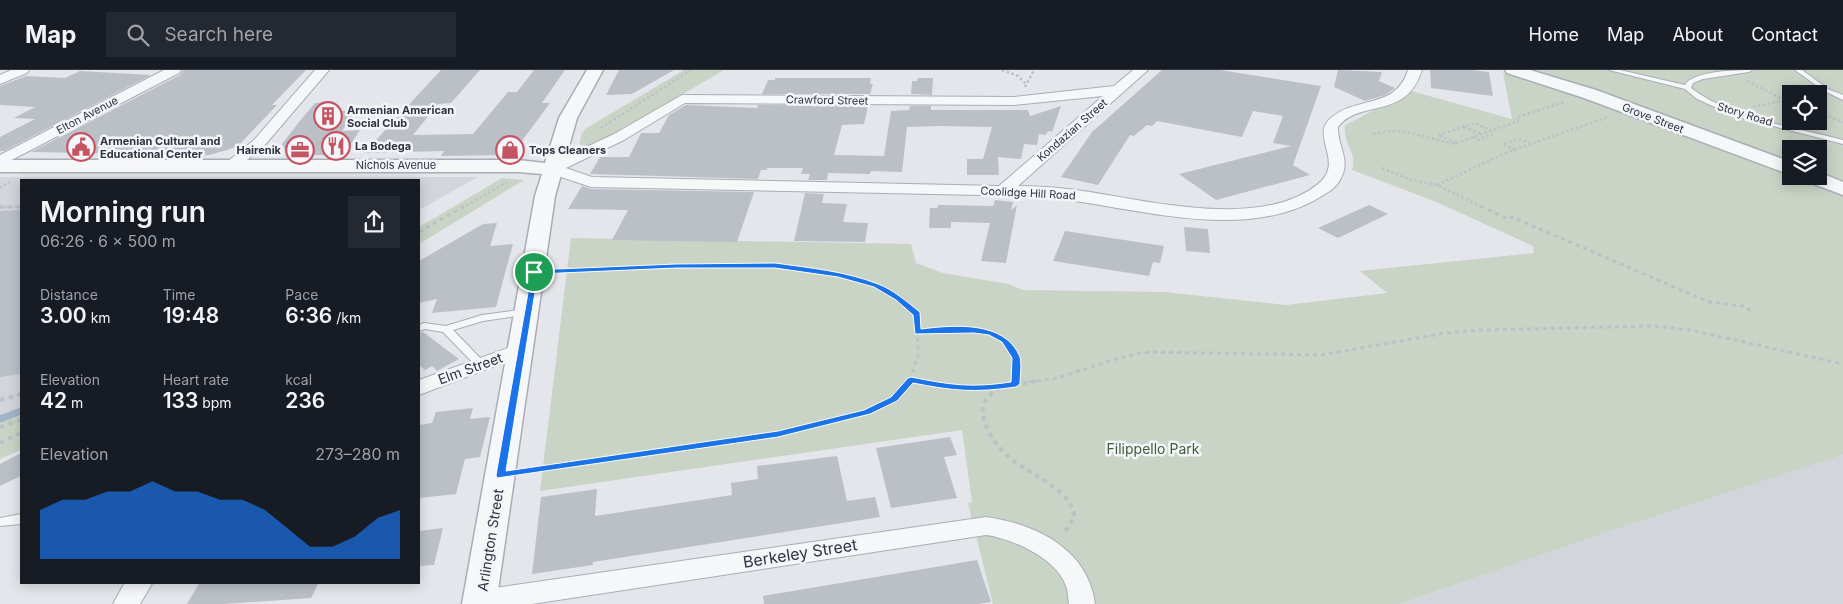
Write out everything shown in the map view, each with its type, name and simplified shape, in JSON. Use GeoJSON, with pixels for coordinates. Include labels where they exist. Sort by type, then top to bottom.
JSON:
{"type":"FeatureCollection","features":[{"type":"Feature","properties":{"kind":"street"},"geometry":{"type":"LineString","coordinates":[[0,80],[22,70]]}},
{"type":"Feature","properties":{"kind":"street","name":"Elton Avenue"},"geometry":{"type":"LineString","coordinates":[[0,161],[174,70]]}},
{"type":"Feature","properties":{"kind":"street"},"geometry":{"type":"LineString","coordinates":[[232,165],[259,143],[322,70]]}},
{"type":"Feature","properties":{"kind":"street","name":"Arlington Street"},"geometry":{"type":"LineString","coordinates":[[480,603],[546,196],[552,169],[568,118],[595,70]]}},
{"type":"Feature","properties":{"kind":"street","name":"Kondazian Street"},"geometry":{"type":"LineString","coordinates":[[1004,190],[1141,70]]}},
{"type":"Feature","properties":{"kind":"street","name":"Coolidge Hill Road"},"geometry":{"type":"LineString","coordinates":[[552,169],[591,182],[1004,190],[1069,194],[1187,213],[1247,213],[1285,206],[1314,195],[1325,188],[1337,172],[1339,163],[1329,128],[1333,122],[1342,116],[1382,103],[1396,96],[1408,87],[1415,70]]}},
{"type":"Feature","properties":{"kind":"street","name":"Grove Street"},"geometry":{"type":"LineString","coordinates":[[1513,70],[1590,94],[1782,166]]}},
{"type":"Feature","properties":{"kind":"street","name":"Crawford Street"},"geometry":{"type":"LineString","coordinates":[[552,169],[619,137],[682,99],[1014,101],[1118,90]]}},
{"type":"Feature","properties":{"kind":"street","name":"Nichols Avenue"},"geometry":{"type":"LineString","coordinates":[[3,175],[232,165],[518,166],[552,169]]}},
{"type":"Feature","properties":{"kind":"street"},"geometry":{"type":"LineString","coordinates":[[1827,183],[1843,189]]}},
{"type":"Feature","properties":{"kind":"street","name":"Elm Street"},"geometry":{"type":"LineString","coordinates":[[420,388],[522,349]]}},
{"type":"Feature","properties":{"kind":"street","name":"Berkeley Street"},"geometry":{"type":"LineString","coordinates":[[480,603],[972,527],[1000,527],[1014,531],[1039,543],[1062,560],[1080,585],[1082,604]]}},
{"type":"Feature","properties":{"kind":"street"},"geometry":{"type":"LineString","coordinates":[[126,604],[139,584]]}},
{"type":"Feature","properties":{"kind":"lane"},"geometry":{"type":"LineString","coordinates":[[1612,70],[1687,88],[1687,85],[1695,79],[1749,70]]}},
{"type":"Feature","properties":{"kind":"lane"},"geometry":{"type":"LineString","coordinates":[[1798,70],[1826,90],[1843,98]]}},
{"type":"Feature","properties":{"kind":"lane","name":"Story Road"},"geometry":{"type":"LineString","coordinates":[[1687,88],[1707,102],[1741,115],[1843,142]]}},
{"type":"Feature","properties":{"kind":"lane"},"geometry":{"type":"LineString","coordinates":[[420,328],[424,326],[446,329],[482,318],[528,312]]}},
{"type":"Feature","properties":{"kind":"lane"},"geometry":{"type":"LineString","coordinates":[[446,329],[480,364]]}},
{"type":"Feature","properties":{"kind":"lane"},"geometry":{"type":"LineString","coordinates":[[2,522],[20,519]]}},
{"type":"Feature","properties":{"kind":"path"},"geometry":{"type":"LineString","coordinates":[[600,129],[691,70]]}},
{"type":"Feature","properties":{"kind":"path"},"geometry":{"type":"LineString","coordinates":[[1002,70],[1023,78],[1026,85]]}},
{"type":"Feature","properties":{"kind":"path"},"geometry":{"type":"LineString","coordinates":[[1021,93],[1034,70]]}},
{"type":"Feature","properties":{"kind":"path"},"geometry":{"type":"LineString","coordinates":[[1731,73],[1782,100]]}},
{"type":"Feature","properties":{"kind":"path"},"geometry":{"type":"LineString","coordinates":[[1373,134],[1391,131],[1406,132],[1456,143],[1518,121],[1518,117],[1569,100]]}},
{"type":"Feature","properties":{"kind":"path"},"geometry":{"type":"LineString","coordinates":[[1741,115],[1755,106],[1782,101]]}},
{"type":"Feature","properties":{"kind":"path"},"geometry":{"type":"LineString","coordinates":[[1437,185],[1515,150],[1610,116]]}},
{"type":"Feature","properties":{"kind":"path"},"geometry":{"type":"LineString","coordinates":[[1827,117],[1843,122]]}},
{"type":"Feature","properties":{"kind":"path"},"geometry":{"type":"LineString","coordinates":[[1456,143],[1438,134],[1475,123],[1494,134],[1478,140],[1472,137]]}},
{"type":"Feature","properties":{"kind":"path"},"geometry":{"type":"LineString","coordinates":[[1464,127],[1480,134]]}},
{"type":"Feature","properties":{"kind":"path"},"geometry":{"type":"LineString","coordinates":[[1515,150],[1503,144],[1519,138],[1531,144]]}},
{"type":"Feature","properties":{"kind":"path"},"geometry":{"type":"LineString","coordinates":[[1510,141],[1523,147]]}},
{"type":"Feature","properties":{"kind":"path"},"geometry":{"type":"LineString","coordinates":[[1382,168],[1411,180],[1437,185],[1507,219],[1512,217],[1709,302],[1742,306],[1754,313]]}},
{"type":"Feature","properties":{"kind":"path"},"geometry":{"type":"LineString","coordinates":[[0,188],[3,175]]}},
{"type":"Feature","properties":{"kind":"path"},"geometry":{"type":"LineString","coordinates":[[420,231],[513,179]]}},
{"type":"Feature","properties":{"kind":"path"},"geometry":{"type":"LineString","coordinates":[[0,207],[20,207]]}},
{"type":"Feature","properties":{"kind":"path"},"geometry":{"type":"LineString","coordinates":[[501,475],[778,434],[867,412],[894,399],[911,380],[918,356],[917,314],[898,298],[877,286],[839,275],[775,266],[676,266],[534,272]]}},
{"type":"Feature","properties":{"kind":"path"},"geometry":{"type":"LineString","coordinates":[[911,380],[955,389],[985,389],[1062,377],[1110,360],[1150,352],[1321,355],[1445,333],[1480,330],[1654,326],[1690,330],[1843,364]]}},
{"type":"Feature","properties":{"kind":"path"},"geometry":{"type":"LineString","coordinates":[[917,332],[974,330],[999,336],[1005,340],[1014,352],[1017,363],[1016,384]]}},
{"type":"Feature","properties":{"kind":"path"},"geometry":{"type":"LineString","coordinates":[[1000,386],[985,398],[982,410],[992,439],[1003,453],[1027,472],[1051,485],[1068,501],[1075,516],[1069,527],[1050,551]]}},
{"type":"Feature","properties":{"kind":"path"},"geometry":{"type":"LineString","coordinates":[[0,400],[20,394]]}},
{"type":"Feature","properties":{"kind":"path"},"geometry":{"type":"LineString","coordinates":[[0,427],[20,420]]}},
{"type":"Feature","properties":{"kind":"path"},"geometry":{"type":"LineString","coordinates":[[0,443],[20,433]]}},
{"type":"Feature","properties":{"kind":"shaded area"},"geometry":{"type":"Polygon","coordinates":[[[0,177],[478,177],[420,209],[420,179],[20,179],[20,409],[0,418],[0,177]]]}},
{"type":"Feature","properties":{"kind":"shaded area"},"geometry":{"type":"Polygon","coordinates":[[[1843,455],[1843,604],[1399,604],[1614,530],[1843,455]]]}},
{"type":"Feature","properties":{"kind":"green space"},"geometry":{"type":"Polygon","coordinates":[[[684,70],[724,70],[593,147],[583,148],[580,144],[581,135],[585,129],[684,70]]]}},
{"type":"Feature","properties":{"kind":"green space"},"geometry":{"type":"Polygon","coordinates":[[[1535,70],[1843,70],[1843,181],[1827,175],[1827,140],[1782,140],[1782,159],[1599,91],[1535,70]]]}},
{"type":"Feature","properties":{"kind":"green space","name":"Filippello Park"},"geometry":{"type":"Polygon","coordinates":[[[1503,73],[1570,93],[1782,173],[1782,185],[1814,185],[1843,196],[1843,455],[1614,530],[1399,604],[993,604],[968,503],[972,502],[962,430],[540,491],[571,238],[911,244],[916,263],[943,273],[1008,284],[1023,290],[1164,292],[1286,305],[1387,293],[1360,271],[1534,253],[1533,246],[1434,201],[1352,170],[1353,158],[1346,138],[1345,125],[1411,91],[1512,119],[1503,73]]]}},
{"type":"Feature","properties":{"kind":"green space"},"geometry":{"type":"Polygon","coordinates":[[[502,178],[524,180],[420,243],[420,226],[502,178]]]}},
{"type":"Feature","properties":{"kind":"green space"},"geometry":{"type":"Polygon","coordinates":[[[20,409],[20,450],[0,459],[0,418],[20,409]]]}},
{"type":"Feature","properties":{"kind":"building"},"geometry":{"type":"Polygon","coordinates":[[[183,70],[306,70],[272,105],[277,105],[238,146],[227,150],[209,155],[188,156],[31,152],[180,75],[183,70]]]}},
{"type":"Feature","properties":{"kind":"building"},"geometry":{"type":"Polygon","coordinates":[[[441,70],[480,70],[451,103],[438,104],[413,135],[473,134],[508,92],[517,92],[534,70],[565,70],[542,103],[550,103],[513,153],[506,155],[441,156],[444,151],[364,153],[441,70]]]}},
{"type":"Feature","properties":{"kind":"building"},"geometry":{"type":"Polygon","coordinates":[[[619,70],[674,70],[632,94],[606,95],[619,70]]]}},
{"type":"Feature","properties":{"kind":"building"},"geometry":{"type":"Polygon","coordinates":[[[1162,70],[1220,70],[1321,86],[1293,165],[1310,175],[1216,200],[1179,174],[1291,146],[1273,143],[1283,116],[1253,111],[1242,137],[1157,121],[1152,126],[1147,125],[1134,136],[1130,135],[1098,185],[1061,177],[1092,132],[1162,70]]]}},
{"type":"Feature","properties":{"kind":"building"},"geometry":{"type":"Polygon","coordinates":[[[1338,70],[1382,72],[1379,81],[1395,88],[1385,95],[1365,101],[1334,87],[1338,70]]]}},
{"type":"Feature","properties":{"kind":"building"},"geometry":{"type":"Polygon","coordinates":[[[1430,70],[1489,72],[1493,96],[1431,88],[1430,70]]]}},
{"type":"Feature","properties":{"kind":"building"},"geometry":{"type":"Polygon","coordinates":[[[80,71],[151,75],[4,151],[0,151],[0,137],[35,119],[14,118],[35,107],[0,105],[0,86],[26,76],[65,78],[80,71]]]}},
{"type":"Feature","properties":{"kind":"building"},"geometry":{"type":"Polygon","coordinates":[[[775,78],[871,78],[870,84],[873,84],[870,94],[762,94],[768,80],[775,80],[775,78]]]}},
{"type":"Feature","properties":{"kind":"building"},"geometry":{"type":"Polygon","coordinates":[[[918,78],[933,78],[932,95],[911,94],[912,81],[917,81],[918,78]]]}},
{"type":"Feature","properties":{"kind":"building"},"geometry":{"type":"Polygon","coordinates":[[[330,102],[331,111],[356,111],[342,131],[360,130],[343,156],[287,154],[282,144],[299,122],[315,103],[330,102]]]}},
{"type":"Feature","properties":{"kind":"building"},"geometry":{"type":"Polygon","coordinates":[[[686,105],[757,108],[758,105],[868,106],[864,124],[842,125],[834,155],[884,156],[891,111],[909,110],[910,106],[931,106],[931,110],[1028,110],[1030,116],[1061,106],[1052,132],[1048,131],[1046,135],[1039,134],[1037,145],[1024,144],[1021,159],[998,157],[999,175],[967,175],[967,159],[983,159],[992,127],[939,126],[907,127],[902,172],[871,171],[870,174],[828,173],[827,180],[808,180],[810,174],[801,174],[803,168],[767,168],[767,170],[761,170],[758,179],[590,174],[600,157],[629,157],[641,133],[659,133],[669,115],[686,105]]]}},
{"type":"Feature","properties":{"kind":"building"},"geometry":{"type":"Polygon","coordinates":[[[582,186],[591,189],[754,192],[737,242],[612,240],[628,210],[568,209],[582,186]]]}},
{"type":"Feature","properties":{"kind":"building"},"geometry":{"type":"Polygon","coordinates":[[[805,193],[824,194],[822,203],[847,204],[843,222],[868,223],[865,242],[794,241],[805,193]]]}},
{"type":"Feature","properties":{"kind":"building"},"geometry":{"type":"Polygon","coordinates":[[[995,200],[1013,202],[1011,210],[1017,205],[1006,263],[981,261],[990,223],[951,222],[951,228],[929,228],[930,208],[937,208],[938,205],[993,206],[995,200]]]}},
{"type":"Feature","properties":{"kind":"building"},"geometry":{"type":"Polygon","coordinates":[[[1369,205],[1388,214],[1338,238],[1318,228],[1369,205]]]}},
{"type":"Feature","properties":{"kind":"building"},"geometry":{"type":"Polygon","coordinates":[[[20,210],[20,374],[0,377],[0,211],[20,210]]]}},
{"type":"Feature","properties":{"kind":"building"},"geometry":{"type":"Polygon","coordinates":[[[497,223],[490,246],[513,244],[496,307],[432,313],[437,299],[420,303],[420,260],[483,224],[497,223]]]}},
{"type":"Feature","properties":{"kind":"building"},"geometry":{"type":"Polygon","coordinates":[[[1184,227],[1208,229],[1210,253],[1186,251],[1184,227]]]}},
{"type":"Feature","properties":{"kind":"building"},"geometry":{"type":"Polygon","coordinates":[[[1065,231],[1164,246],[1160,263],[1153,262],[1149,276],[1053,261],[1065,231]]]}},
{"type":"Feature","properties":{"kind":"building"},"geometry":{"type":"Polygon","coordinates":[[[423,332],[459,359],[437,371],[432,366],[425,370],[420,366],[420,333],[423,332]]]}},
{"type":"Feature","properties":{"kind":"building"},"geometry":{"type":"Polygon","coordinates":[[[473,408],[470,419],[490,417],[480,457],[465,459],[456,494],[420,498],[420,425],[432,423],[436,412],[473,408]]]}},
{"type":"Feature","properties":{"kind":"building"},"geometry":{"type":"Polygon","coordinates":[[[950,437],[957,455],[944,457],[957,498],[891,508],[876,448],[950,437]]]}},
{"type":"Feature","properties":{"kind":"building"},"geometry":{"type":"Polygon","coordinates":[[[20,454],[20,476],[0,486],[0,464],[20,454]]]}},
{"type":"Feature","properties":{"kind":"building"},"geometry":{"type":"Polygon","coordinates":[[[837,456],[847,501],[875,497],[880,517],[593,562],[593,565],[532,574],[541,497],[597,489],[595,516],[732,495],[731,483],[758,479],[757,466],[837,456]]]}},
{"type":"Feature","properties":{"kind":"building"},"geometry":{"type":"Polygon","coordinates":[[[443,528],[434,565],[420,566],[420,531],[443,528]]]}},
{"type":"Feature","properties":{"kind":"building"},"geometry":{"type":"Polygon","coordinates":[[[977,560],[991,602],[979,604],[764,604],[763,596],[977,560]]]}},
{"type":"Feature","properties":{"kind":"building"},"geometry":{"type":"Polygon","coordinates":[[[199,584],[318,584],[311,598],[224,604],[187,604],[199,584]]]}},
{"type":"Feature","properties":{"kind":"waterway"},"geometry":{"type":"LineString","coordinates":[[0,419],[20,411]]}},
{"type":"Feature","properties":{"kind":"place","name":"Armenian American Social Club"},"geometry":{"type":"Point","coordinates":[328,116]}},
{"type":"Feature","properties":{"kind":"place","name":"La Bodega"},"geometry":{"type":"Point","coordinates":[336,146]}},
{"type":"Feature","properties":{"kind":"place","name":"Armenian Cultural and Educational Center"},"geometry":{"type":"Point","coordinates":[81,147]}},
{"type":"Feature","properties":{"kind":"place","name":"Hairenik"},"geometry":{"type":"Point","coordinates":[300,150]}},
{"type":"Feature","properties":{"kind":"place","name":"Tops Cleaners"},"geometry":{"type":"Point","coordinates":[510,150]}},
{"type":"Feature","properties":{"kind":"route"},"geometry":{"type":"LineString","coordinates":[[676,266],[775,266],[839,275],[877,286],[898,298],[917,314],[917,332],[974,330],[999,336],[1010,345],[1014,352],[1017,363],[1016,384],[985,389],[955,389],[911,380],[894,399],[867,412],[778,434],[501,475],[534,272],[676,266]]}}]}
